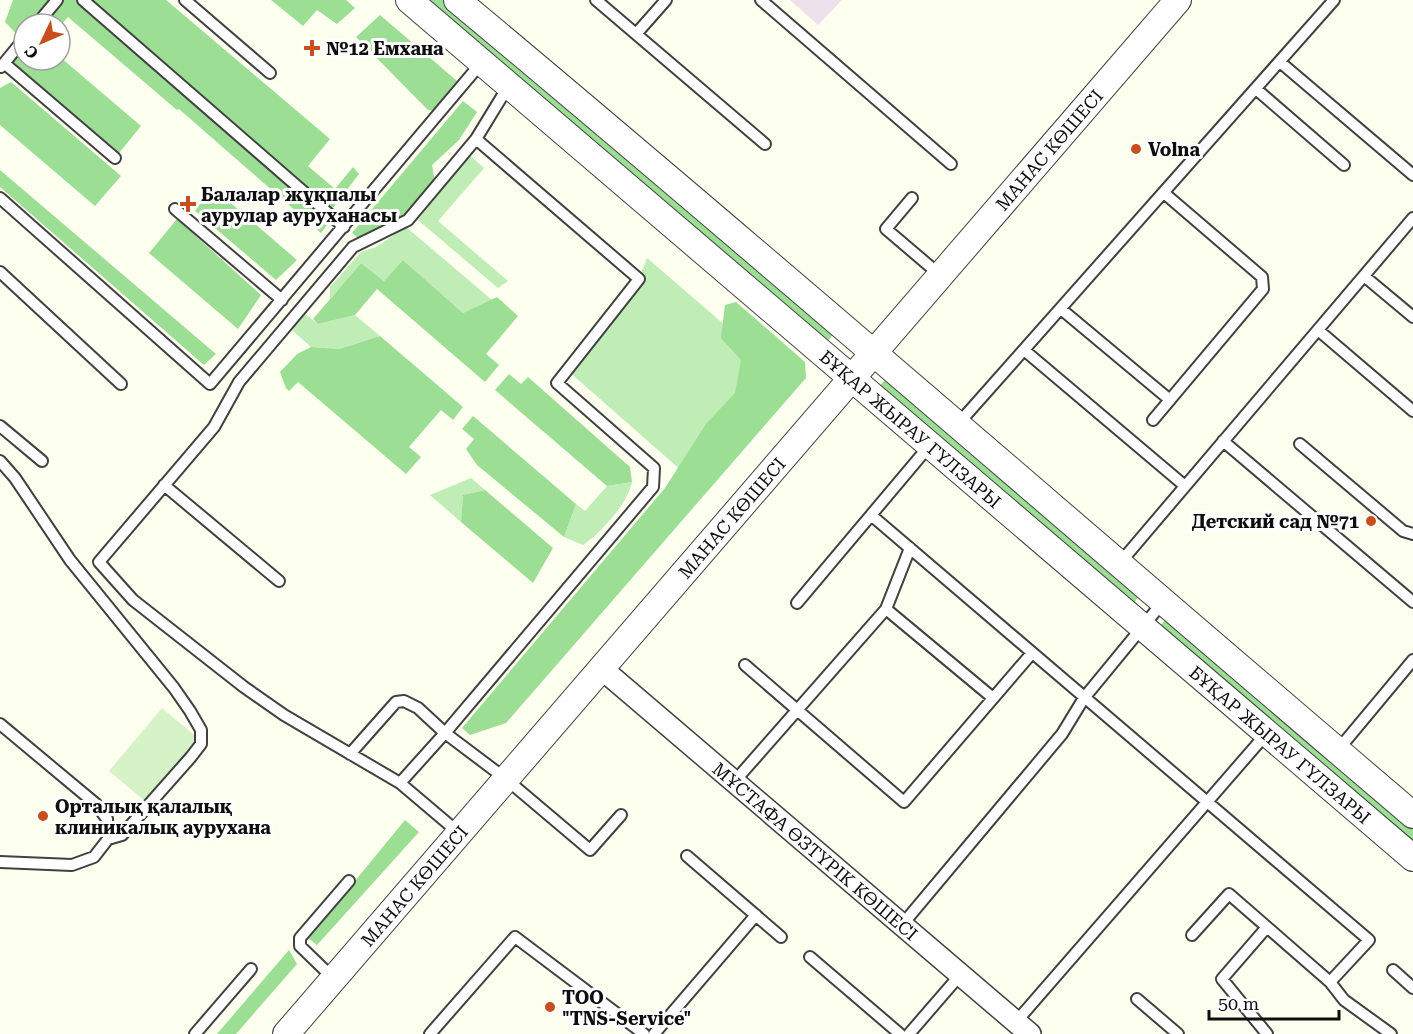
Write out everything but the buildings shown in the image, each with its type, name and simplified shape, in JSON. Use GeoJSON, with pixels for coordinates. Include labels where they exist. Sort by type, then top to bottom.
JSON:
{"type":"FeatureCollection","features":[{"type":"Feature","properties":{"kind":"street","name":"БҰҚАР ЖЫРАУ ГҮЛЗАРЫ"},"geometry":{"type":"LineString","coordinates":[[409,0],[1413,858]]}},
{"type":"Feature","properties":{"kind":"street","name":"БҰҚАР ЖЫРАУ ГҮЛЗАРЫ"},"geometry":{"type":"LineString","coordinates":[[457,0],[874,352],[1413,815]]}},
{"type":"Feature","properties":{"kind":"street","name":"МАНАС КӨШЕСІ"},"geometry":{"type":"LineString","coordinates":[[286,1034],[1178,0]]}},
{"type":"Feature","properties":{"kind":"street","name":"МҰСТАФА ӨЗТҮРІК КӨШЕСІ"},"geometry":{"type":"LineString","coordinates":[[601,668],[1023,1028]]}},
{"type":"Feature","properties":{"kind":"lane"},"geometry":{"type":"LineString","coordinates":[[47,12],[57,0]]}},
{"type":"Feature","properties":{"kind":"lane"},"geometry":{"type":"LineString","coordinates":[[83,0],[344,227]]}},
{"type":"Feature","properties":{"kind":"lane"},"geometry":{"type":"LineString","coordinates":[[185,0],[270,73]]}},
{"type":"Feature","properties":{"kind":"lane"},"geometry":{"type":"LineString","coordinates":[[596,0],[765,144]]}},
{"type":"Feature","properties":{"kind":"lane"},"geometry":{"type":"LineString","coordinates":[[636,34],[666,0]]}},
{"type":"Feature","properties":{"kind":"lane"},"geometry":{"type":"LineString","coordinates":[[760,0],[951,164]]}},
{"type":"Feature","properties":{"kind":"lane"},"geometry":{"type":"LineString","coordinates":[[957,424],[1334,0]]}},
{"type":"Feature","properties":{"kind":"lane"},"geometry":{"type":"LineString","coordinates":[[12,54],[2,66],[115,158]]}},
{"type":"Feature","properties":{"kind":"lane"},"geometry":{"type":"LineString","coordinates":[[0,198],[210,384],[483,62]]}},
{"type":"Feature","properties":{"kind":"lane"},"geometry":{"type":"LineString","coordinates":[[1280,62],[1413,176]]}},
{"type":"Feature","properties":{"kind":"lane"},"geometry":{"type":"LineString","coordinates":[[459,833],[400,783],[284,715],[244,687],[133,600],[99,562],[214,427],[239,382],[353,246],[408,220],[476,139],[509,85]]}},
{"type":"Feature","properties":{"kind":"lane"},"geometry":{"type":"LineString","coordinates":[[1256,88],[1344,165]]}},
{"type":"Feature","properties":{"kind":"lane"},"geometry":{"type":"LineString","coordinates":[[400,783],[653,487],[654,468],[557,383],[639,279],[476,139]]}},
{"type":"Feature","properties":{"kind":"lane"},"geometry":{"type":"LineString","coordinates":[[1153,420],[1263,289],[1262,277],[1164,193]]}},
{"type":"Feature","properties":{"kind":"lane"},"geometry":{"type":"LineString","coordinates":[[912,198],[886,229],[940,275]]}},
{"type":"Feature","properties":{"kind":"lane"},"geometry":{"type":"LineString","coordinates":[[175,209],[282,300]]}},
{"type":"Feature","properties":{"kind":"lane"},"geometry":{"type":"LineString","coordinates":[[1119,564],[1413,218]]}},
{"type":"Feature","properties":{"kind":"lane"},"geometry":{"type":"LineString","coordinates":[[0,272],[121,384]]}},
{"type":"Feature","properties":{"kind":"lane"},"geometry":{"type":"LineString","coordinates":[[1364,276],[1413,316]]}},
{"type":"Feature","properties":{"kind":"lane"},"geometry":{"type":"LineString","coordinates":[[1061,309],[1170,400]]}},
{"type":"Feature","properties":{"kind":"lane"},"geometry":{"type":"LineString","coordinates":[[1318,330],[1413,411]]}},
{"type":"Feature","properties":{"kind":"lane"},"geometry":{"type":"LineString","coordinates":[[1024,350],[1185,486]]}},
{"type":"Feature","properties":{"kind":"lane"},"geometry":{"type":"LineString","coordinates":[[0,426],[42,461]]}},
{"type":"Feature","properties":{"kind":"lane"},"geometry":{"type":"LineString","coordinates":[[1223,441],[1413,602]]}},
{"type":"Feature","properties":{"kind":"lane"},"geometry":{"type":"LineString","coordinates":[[1300,444],[1403,531],[1413,534]]}},
{"type":"Feature","properties":{"kind":"lane"},"geometry":{"type":"LineString","coordinates":[[797,603],[930,445]]}},
{"type":"Feature","properties":{"kind":"lane"},"geometry":{"type":"LineString","coordinates":[[0,461],[15,478],[70,561],[174,688],[201,730],[201,744],[191,757],[122,836],[108,839],[93,857],[72,865],[0,862]]}},
{"type":"Feature","properties":{"kind":"lane"},"geometry":{"type":"LineString","coordinates":[[164,485],[279,580]]}},
{"type":"Feature","properties":{"kind":"lane"},"geometry":{"type":"LineString","coordinates":[[871,515],[1369,939],[1330,982]]}},
{"type":"Feature","properties":{"kind":"lane"},"geometry":{"type":"LineString","coordinates":[[734,782],[886,609],[910,548]]}},
{"type":"Feature","properties":{"kind":"lane"},"geometry":{"type":"LineString","coordinates":[[902,925],[1062,734],[1084,698],[1163,602]]}},
{"type":"Feature","properties":{"kind":"lane"},"geometry":{"type":"LineString","coordinates":[[886,609],[993,698]]}},
{"type":"Feature","properties":{"kind":"lane"},"geometry":{"type":"LineString","coordinates":[[745,665],[904,802],[1032,653]]}},
{"type":"Feature","properties":{"kind":"lane"},"geometry":{"type":"LineString","coordinates":[[1337,750],[1411,666]]}},
{"type":"Feature","properties":{"kind":"lane"},"geometry":{"type":"LineString","coordinates":[[350,754],[396,702],[404,701],[418,708],[445,733],[506,779],[590,850],[621,815]]}},
{"type":"Feature","properties":{"kind":"lane"},"geometry":{"type":"LineString","coordinates":[[0,724],[96,804],[107,819],[108,839]]}},
{"type":"Feature","properties":{"kind":"lane"},"geometry":{"type":"LineString","coordinates":[[1023,1028],[1207,802],[1267,733]]}},
{"type":"Feature","properties":{"kind":"lane"},"geometry":{"type":"LineString","coordinates":[[687,856],[781,938]]}},
{"type":"Feature","properties":{"kind":"lane"},"geometry":{"type":"LineString","coordinates":[[333,978],[300,946],[300,938],[350,881]]}},
{"type":"Feature","properties":{"kind":"lane"},"geometry":{"type":"LineString","coordinates":[[1192,935],[1229,894],[1330,982],[1344,1000],[1391,1034]]}},
{"type":"Feature","properties":{"kind":"lane"},"geometry":{"type":"LineString","coordinates":[[654,1034],[756,915]]}},
{"type":"Feature","properties":{"kind":"lane"},"geometry":{"type":"LineString","coordinates":[[1267,927],[1222,979],[1267,1034]]}},
{"type":"Feature","properties":{"kind":"lane"},"geometry":{"type":"LineString","coordinates":[[430,1034],[515,937],[644,1034]]}},
{"type":"Feature","properties":{"kind":"lane"},"geometry":{"type":"LineString","coordinates":[[810,957],[900,1034]]}},
{"type":"Feature","properties":{"kind":"lane"},"geometry":{"type":"LineString","coordinates":[[195,1034],[251,969]]}},
{"type":"Feature","properties":{"kind":"lane"},"geometry":{"type":"LineString","coordinates":[[1393,970],[1413,988]]}},
{"type":"Feature","properties":{"kind":"lane"},"geometry":{"type":"LineString","coordinates":[[909,1034],[960,975]]}},
{"type":"Feature","properties":{"kind":"lane"},"geometry":{"type":"LineString","coordinates":[[1137,999],[1178,1034]]}},
{"type":"Feature","properties":{"kind":"shaded area"},"geometry":{"type":"Polygon","coordinates":[[[790,0],[842,0],[818,25],[790,0]]]}},
{"type":"Feature","properties":{"kind":"green space"},"geometry":{"type":"Polygon","coordinates":[[[13,0],[166,0],[330,139],[308,166],[335,189],[353,167],[359,174],[329,213],[333,217],[321,233],[179,109],[177,110],[72,20],[72,12],[12,12],[12,29],[5,22],[13,0]]]}},
{"type":"Feature","properties":{"kind":"green space"},"geometry":{"type":"Polygon","coordinates":[[[271,0],[346,0],[355,8],[337,24],[317,10],[303,26],[271,0]]]}},
{"type":"Feature","properties":{"kind":"green space"},"geometry":{"type":"Polygon","coordinates":[[[422,0],[447,0],[836,331],[826,343],[422,0]]]}},
{"type":"Feature","properties":{"kind":"green space"},"geometry":{"type":"Polygon","coordinates":[[[380,15],[457,81],[433,111],[428,110],[356,37],[380,15]]]}},
{"type":"Feature","properties":{"kind":"green space"},"geometry":{"type":"Polygon","coordinates":[[[12,54],[12,70],[4,63],[12,54]]]}},
{"type":"Feature","properties":{"kind":"green space"},"geometry":{"type":"Polygon","coordinates":[[[72,67],[141,126],[115,158],[15,72],[72,72],[72,67]]]}},
{"type":"Feature","properties":{"kind":"green space"},"geometry":{"type":"Polygon","coordinates":[[[11,82],[121,176],[95,206],[0,125],[0,88],[11,82]]]}},
{"type":"Feature","properties":{"kind":"green space"},"geometry":{"type":"Polygon","coordinates":[[[463,101],[477,112],[459,140],[432,165],[435,183],[402,218],[358,238],[352,233],[463,101]]]}},
{"type":"Feature","properties":{"kind":"green space"},"geometry":{"type":"Polygon","coordinates":[[[469,155],[484,168],[438,221],[508,281],[498,288],[418,220],[469,155]]]}},
{"type":"Feature","properties":{"kind":"green space"},"geometry":{"type":"Polygon","coordinates":[[[0,170],[216,354],[204,365],[0,187],[0,170]]]}},
{"type":"Feature","properties":{"kind":"green space"},"geometry":{"type":"Polygon","coordinates":[[[212,187],[297,260],[276,280],[195,211],[212,187]]]}},
{"type":"Feature","properties":{"kind":"green space"},"geometry":{"type":"Polygon","coordinates":[[[177,219],[261,295],[238,329],[149,253],[177,219]]]}},
{"type":"Feature","properties":{"kind":"green space"},"geometry":{"type":"Polygon","coordinates":[[[406,227],[492,300],[463,313],[403,260],[384,281],[361,263],[330,299],[330,287],[361,252],[376,247],[406,227]]]}},
{"type":"Feature","properties":{"kind":"green space"},"geometry":{"type":"Polygon","coordinates":[[[647,258],[790,381],[699,486],[567,370],[639,279],[647,258]]]}},
{"type":"Feature","properties":{"kind":"green space"},"geometry":{"type":"Polygon","coordinates":[[[403,260],[463,313],[497,297],[518,316],[486,354],[499,365],[485,382],[377,289],[355,315],[318,324],[313,319],[361,263],[384,281],[403,260]]]}},
{"type":"Feature","properties":{"kind":"green space"},"geometry":{"type":"Polygon","coordinates":[[[736,302],[805,362],[806,378],[506,723],[470,735],[462,728],[665,488],[706,424],[735,393],[741,360],[721,338],[725,305],[736,302]]]}},
{"type":"Feature","properties":{"kind":"green space"},"geometry":{"type":"Polygon","coordinates":[[[305,314],[318,324],[355,315],[380,336],[339,349],[311,347],[292,330],[305,314]]]}},
{"type":"Feature","properties":{"kind":"green space"},"geometry":{"type":"Polygon","coordinates":[[[380,336],[463,407],[453,420],[441,410],[409,447],[421,457],[406,474],[298,382],[289,391],[280,372],[297,354],[311,347],[339,349],[380,336]]]}},
{"type":"Feature","properties":{"kind":"green space"},"geometry":{"type":"Polygon","coordinates":[[[509,374],[521,384],[528,377],[630,467],[632,482],[607,486],[495,390],[509,374]]]}},
{"type":"Feature","properties":{"kind":"green space"},"geometry":{"type":"Polygon","coordinates":[[[888,376],[1141,594],[1131,606],[878,388],[888,376]]]}},
{"type":"Feature","properties":{"kind":"green space"},"geometry":{"type":"Polygon","coordinates":[[[473,416],[576,504],[564,537],[477,465],[466,449],[474,439],[462,429],[473,416]]]}},
{"type":"Feature","properties":{"kind":"green space"},"geometry":{"type":"Polygon","coordinates":[[[471,478],[485,490],[463,495],[461,522],[430,495],[471,478]]]}},
{"type":"Feature","properties":{"kind":"green space"},"geometry":{"type":"Polygon","coordinates":[[[632,482],[619,508],[590,540],[583,545],[564,537],[576,504],[585,511],[607,486],[632,482]]]}},
{"type":"Feature","properties":{"kind":"green space"},"geometry":{"type":"Polygon","coordinates":[[[485,490],[553,548],[533,583],[461,522],[463,495],[485,490]]]}},
{"type":"Feature","properties":{"kind":"green space"},"geometry":{"type":"Polygon","coordinates":[[[1168,617],[1413,827],[1413,846],[1158,628],[1168,617]]]}},
{"type":"Feature","properties":{"kind":"green space"},"geometry":{"type":"Polygon","coordinates":[[[162,708],[199,739],[146,802],[109,771],[162,708]]]}},
{"type":"Feature","properties":{"kind":"green space"},"geometry":{"type":"Polygon","coordinates":[[[405,820],[419,832],[317,945],[308,938],[405,820]]]}},
{"type":"Feature","properties":{"kind":"green space"},"geometry":{"type":"Polygon","coordinates":[[[289,950],[297,964],[236,1034],[217,1034],[289,950]]]}},
{"type":"Feature","properties":{"kind":"place","name":"№12 Емхана"},"geometry":{"type":"Point","coordinates":[312,48]}},
{"type":"Feature","properties":{"kind":"place","name":"Volna"},"geometry":{"type":"Point","coordinates":[1136,149]}},
{"type":"Feature","properties":{"kind":"place","name":"Балалар жұқпалы аурулар ауруханасы"},"geometry":{"type":"Point","coordinates":[188,204]}},
{"type":"Feature","properties":{"kind":"place","name":"Детский сад №71"},"geometry":{"type":"Point","coordinates":[1371,521]}},
{"type":"Feature","properties":{"kind":"place","name":"Орталық қалалық клиникалық аурухана"},"geometry":{"type":"Point","coordinates":[43,816]}},
{"type":"Feature","properties":{"kind":"place","name":"ТОО \"TNS-Service\""},"geometry":{"type":"Point","coordinates":[550,1007]}}]}
